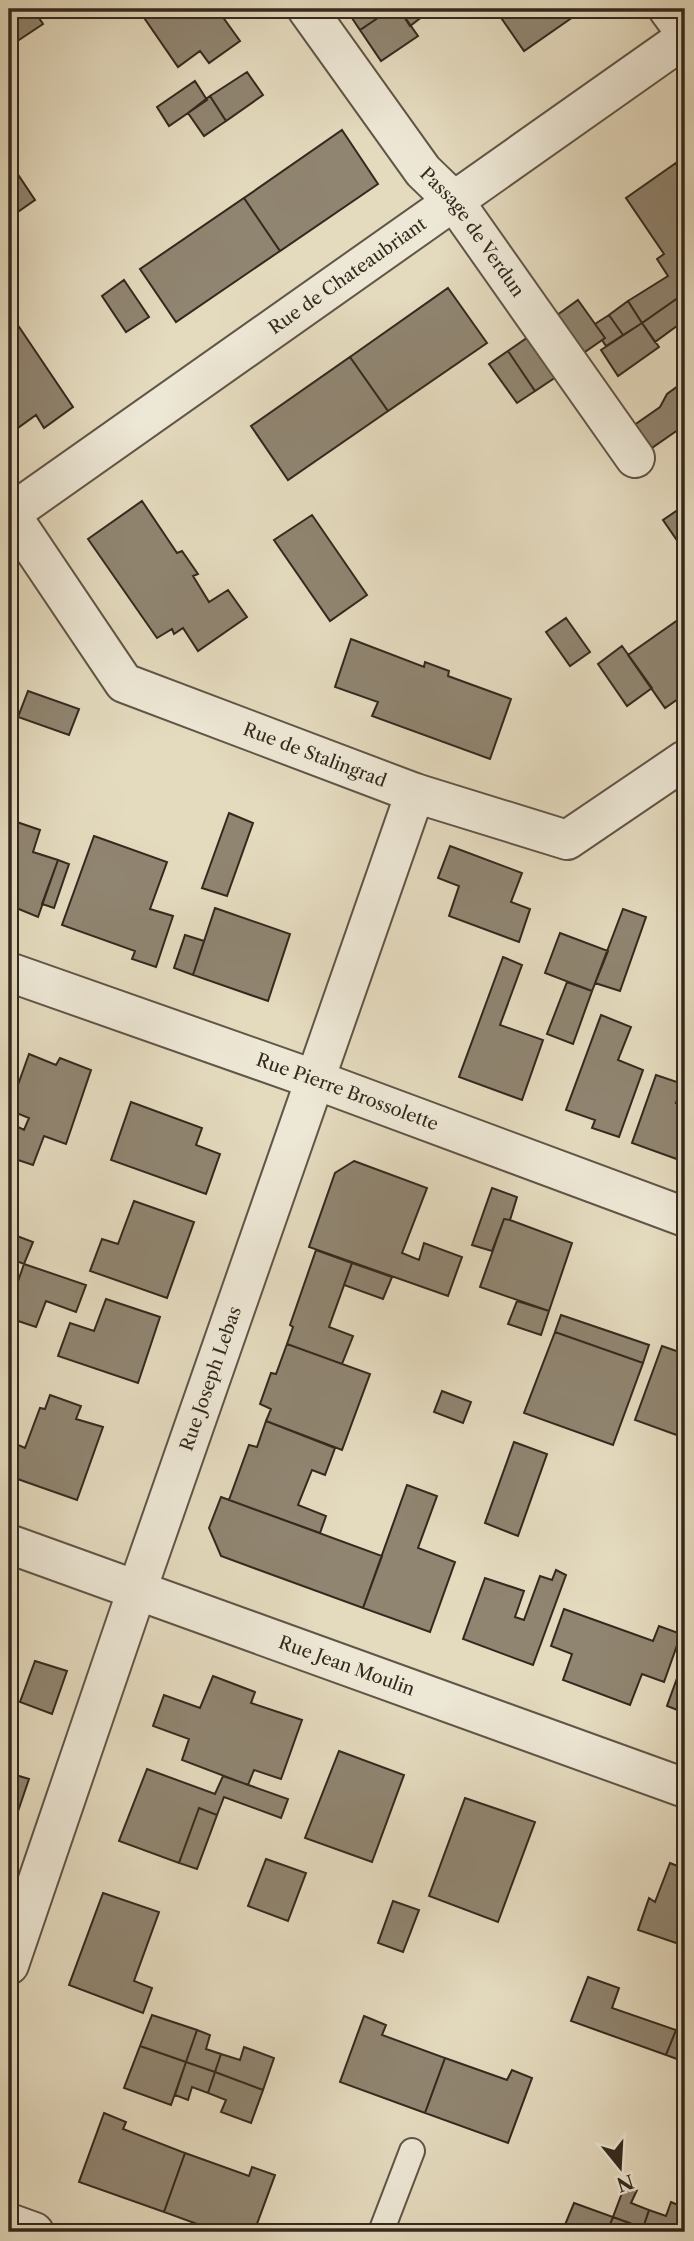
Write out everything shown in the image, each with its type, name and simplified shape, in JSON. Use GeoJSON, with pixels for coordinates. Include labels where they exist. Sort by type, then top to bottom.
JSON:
{"type":"FeatureCollection","features":[{"type":"Feature","properties":{"kind":"street","name":"Passage de Verdun"},"geometry":{"type":"LineString","coordinates":[[307,9],[423,171],[454,201],[635,458]]}},
{"type":"Feature","properties":{"kind":"street"},"geometry":{"type":"LineString","coordinates":[[668,9],[685,32]]}},
{"type":"Feature","properties":{"kind":"street","name":"Rue de Chateaubriant"},"geometry":{"type":"LineString","coordinates":[[9,513],[685,38]]}},
{"type":"Feature","properties":{"kind":"street","name":"Rue de Stalingrad"},"geometry":{"type":"LineString","coordinates":[[9,513],[124,683],[415,793],[566,840],[685,760]]}},
{"type":"Feature","properties":{"kind":"street","name":"Rue Joseph Lebas"},"geometry":{"type":"LineString","coordinates":[[9,1965],[136,1590],[415,793]]}},
{"type":"Feature","properties":{"kind":"street","name":"Rue Pierre Brossolette"},"geometry":{"type":"LineString","coordinates":[[9,972],[316,1080],[685,1217]]}},
{"type":"Feature","properties":{"kind":"street","name":"Rue Jean Moulin"},"geometry":{"type":"LineString","coordinates":[[9,1544],[685,1788]]}},
{"type":"Feature","properties":{"kind":"street"},"geometry":{"type":"LineString","coordinates":[[9,2223],[34,2232]]}},
{"type":"Feature","properties":{"kind":"lane"},"geometry":{"type":"LineString","coordinates":[[381,2232],[412,2151]]}},
{"type":"Feature","properties":{"kind":"building"},"geometry":{"type":"Polygon","coordinates":[[[9,9],[33,9],[43,24],[13,44],[9,39],[9,9]]]}},
{"type":"Feature","properties":{"kind":"building"},"geometry":{"type":"Polygon","coordinates":[[[138,9],[217,9],[240,41],[209,63],[200,51],[178,67],[138,9]]]}},
{"type":"Feature","properties":{"kind":"building"},"geometry":{"type":"Polygon","coordinates":[[[346,9],[391,9],[360,30],[346,9]]]}},
{"type":"Feature","properties":{"kind":"building"},"geometry":{"type":"Polygon","coordinates":[[[391,9],[399,9],[418,36],[381,61],[360,30],[391,9]]]}},
{"type":"Feature","properties":{"kind":"building"},"geometry":{"type":"Polygon","coordinates":[[[399,9],[424,9],[427,13],[410,26],[399,9]]]}},
{"type":"Feature","properties":{"kind":"building"},"geometry":{"type":"Polygon","coordinates":[[[495,9],[567,9],[573,17],[524,51],[495,9]]]}},
{"type":"Feature","properties":{"kind":"building"},"geometry":{"type":"Polygon","coordinates":[[[247,72],[263,95],[226,121],[210,96],[247,72]]]}},
{"type":"Feature","properties":{"kind":"building"},"geometry":{"type":"Polygon","coordinates":[[[195,81],[207,100],[169,126],[157,107],[195,81]]]}},
{"type":"Feature","properties":{"kind":"building"},"geometry":{"type":"Polygon","coordinates":[[[210,96],[226,121],[204,136],[188,113],[210,96]]]}},
{"type":"Feature","properties":{"kind":"building"},"geometry":{"type":"Polygon","coordinates":[[[342,130],[378,184],[280,251],[244,198],[342,130]]]}},
{"type":"Feature","properties":{"kind":"building"},"geometry":{"type":"Polygon","coordinates":[[[9,161],[35,200],[9,218],[9,161]]]}},
{"type":"Feature","properties":{"kind":"building"},"geometry":{"type":"Polygon","coordinates":[[[676,163],[685,177],[685,293],[642,323],[628,301],[668,276],[657,259],[664,254],[626,198],[676,163]]]}},
{"type":"Feature","properties":{"kind":"building"},"geometry":{"type":"Polygon","coordinates":[[[244,198],[280,251],[176,322],[140,269],[244,198]]]}},
{"type":"Feature","properties":{"kind":"building"},"geometry":{"type":"Polygon","coordinates":[[[124,280],[149,317],[126,332],[102,296],[124,280]]]}},
{"type":"Feature","properties":{"kind":"building"},"geometry":{"type":"Polygon","coordinates":[[[448,288],[487,343],[388,411],[350,357],[448,288]]]}},
{"type":"Feature","properties":{"kind":"building"},"geometry":{"type":"Polygon","coordinates":[[[685,293],[685,320],[655,342],[642,323],[685,293]]]}},
{"type":"Feature","properties":{"kind":"building"},"geometry":{"type":"Polygon","coordinates":[[[578,300],[605,338],[579,356],[553,318],[578,300]]]}},
{"type":"Feature","properties":{"kind":"building"},"geometry":{"type":"Polygon","coordinates":[[[628,301],[642,323],[623,335],[609,315],[628,301]]]}},
{"type":"Feature","properties":{"kind":"building"},"geometry":{"type":"Polygon","coordinates":[[[9,312],[73,407],[44,428],[36,415],[15,430],[9,422],[9,312]]]}},
{"type":"Feature","properties":{"kind":"building"},"geometry":{"type":"Polygon","coordinates":[[[609,315],[623,335],[606,346],[602,340],[605,338],[595,324],[609,315]]]}},
{"type":"Feature","properties":{"kind":"building"},"geometry":{"type":"Polygon","coordinates":[[[642,323],[659,347],[618,376],[601,350],[642,323]]]}},
{"type":"Feature","properties":{"kind":"building"},"geometry":{"type":"Polygon","coordinates":[[[534,333],[562,373],[535,391],[508,351],[534,333]]]}},
{"type":"Feature","properties":{"kind":"building"},"geometry":{"type":"Polygon","coordinates":[[[508,351],[535,391],[517,403],[489,364],[508,351]]]}},
{"type":"Feature","properties":{"kind":"building"},"geometry":{"type":"Polygon","coordinates":[[[350,357],[388,411],[288,480],[251,426],[350,357]]]}},
{"type":"Feature","properties":{"kind":"building"},"geometry":{"type":"Polygon","coordinates":[[[685,381],[685,425],[646,452],[630,428],[660,407],[667,394],[685,381]]]}},
{"type":"Feature","properties":{"kind":"building"},"geometry":{"type":"Polygon","coordinates":[[[142,501],[177,553],[182,551],[198,574],[193,576],[209,602],[228,590],[247,617],[198,651],[183,628],[174,634],[172,629],[157,638],[88,539],[142,501]]]}},
{"type":"Feature","properties":{"kind":"building"},"geometry":{"type":"Polygon","coordinates":[[[685,505],[685,552],[663,520],[685,505]]]}},
{"type":"Feature","properties":{"kind":"building"},"geometry":{"type":"Polygon","coordinates":[[[312,515],[367,595],[330,621],[274,540],[312,515]]]}},
{"type":"Feature","properties":{"kind":"building"},"geometry":{"type":"Polygon","coordinates":[[[685,615],[685,694],[665,708],[628,655],[685,615]]]}},
{"type":"Feature","properties":{"kind":"building"},"geometry":{"type":"Polygon","coordinates":[[[566,618],[590,652],[570,666],[546,632],[566,618]]]}},
{"type":"Feature","properties":{"kind":"building"},"geometry":{"type":"Polygon","coordinates":[[[351,639],[424,667],[425,662],[449,671],[448,676],[511,699],[490,759],[372,716],[378,702],[335,687],[351,639]]]}},
{"type":"Feature","properties":{"kind":"building"},"geometry":{"type":"Polygon","coordinates":[[[622,646],[652,688],[627,706],[598,664],[622,646]]]}},
{"type":"Feature","properties":{"kind":"building"},"geometry":{"type":"Polygon","coordinates":[[[28,691],[79,709],[69,735],[18,717],[28,691]]]}},
{"type":"Feature","properties":{"kind":"building"},"geometry":{"type":"Polygon","coordinates":[[[229,813],[253,823],[227,896],[202,888],[229,813]]]}},
{"type":"Feature","properties":{"kind":"building"},"geometry":{"type":"Polygon","coordinates":[[[11,820],[40,830],[33,852],[58,860],[38,917],[9,905],[11,820]]]}},
{"type":"Feature","properties":{"kind":"building"},"geometry":{"type":"Polygon","coordinates":[[[94,836],[167,862],[150,909],[173,916],[156,967],[132,959],[135,951],[62,925],[94,836]]]}},
{"type":"Feature","properties":{"kind":"building"},"geometry":{"type":"Polygon","coordinates":[[[450,846],[522,873],[511,902],[530,909],[519,942],[449,916],[459,886],[438,878],[450,846]]]}},
{"type":"Feature","properties":{"kind":"building"},"geometry":{"type":"Polygon","coordinates":[[[58,860],[69,864],[54,908],[42,904],[58,860]]]}},
{"type":"Feature","properties":{"kind":"building"},"geometry":{"type":"Polygon","coordinates":[[[215,908],[290,934],[268,1001],[193,975],[215,908]]]}},
{"type":"Feature","properties":{"kind":"building"},"geometry":{"type":"Polygon","coordinates":[[[623,909],[646,917],[620,991],[595,983],[623,909]]]}},
{"type":"Feature","properties":{"kind":"building"},"geometry":{"type":"Polygon","coordinates":[[[560,933],[608,951],[592,991],[545,973],[560,933]]]}},
{"type":"Feature","properties":{"kind":"building"},"geometry":{"type":"Polygon","coordinates":[[[185,935],[204,941],[193,975],[174,968],[185,935]]]}},
{"type":"Feature","properties":{"kind":"building"},"geometry":{"type":"Polygon","coordinates":[[[503,957],[522,965],[500,1025],[543,1040],[522,1100],[459,1077],[503,957]]]}},
{"type":"Feature","properties":{"kind":"building"},"geometry":{"type":"Polygon","coordinates":[[[567,982],[592,991],[573,1044],[547,1034],[567,982]]]}},
{"type":"Feature","properties":{"kind":"building"},"geometry":{"type":"Polygon","coordinates":[[[601,1015],[631,1027],[618,1060],[643,1070],[619,1137],[592,1128],[595,1120],[566,1110],[601,1015]]]}},
{"type":"Feature","properties":{"kind":"building"},"geometry":{"type":"Polygon","coordinates":[[[29,1054],[56,1065],[60,1058],[91,1070],[66,1144],[44,1136],[33,1165],[9,1157],[9,1133],[12,1124],[24,1130],[29,1118],[9,1110],[29,1054]]]}},
{"type":"Feature","properties":{"kind":"building"},"geometry":{"type":"Polygon","coordinates":[[[656,1075],[683,1084],[676,1103],[685,1105],[685,1162],[632,1143],[656,1075]]]}},
{"type":"Feature","properties":{"kind":"building"},"geometry":{"type":"Polygon","coordinates":[[[131,1102],[202,1128],[196,1145],[220,1154],[206,1194],[111,1160],[131,1102]]]}},
{"type":"Feature","properties":{"kind":"building"},"geometry":{"type":"Polygon","coordinates":[[[354,1161],[427,1188],[402,1253],[419,1260],[424,1243],[462,1257],[448,1296],[309,1247],[335,1173],[354,1161]]]}},
{"type":"Feature","properties":{"kind":"building"},"geometry":{"type":"Polygon","coordinates":[[[492,1188],[517,1197],[510,1220],[504,1219],[492,1251],[472,1245],[492,1188]]]}},
{"type":"Feature","properties":{"kind":"building"},"geometry":{"type":"Polygon","coordinates":[[[134,1201],[194,1222],[167,1298],[90,1271],[102,1239],[118,1244],[134,1201]]]}},
{"type":"Feature","properties":{"kind":"building"},"geometry":{"type":"Polygon","coordinates":[[[504,1219],[572,1243],[549,1311],[480,1287],[504,1219]]]}},
{"type":"Feature","properties":{"kind":"building"},"geometry":{"type":"Polygon","coordinates":[[[9,1233],[33,1242],[24,1264],[9,1258],[9,1233]]]}},
{"type":"Feature","properties":{"kind":"building"},"geometry":{"type":"Polygon","coordinates":[[[316,1250],[352,1263],[329,1327],[353,1336],[342,1364],[287,1344],[293,1327],[290,1325],[316,1250]]]}},
{"type":"Feature","properties":{"kind":"building"},"geometry":{"type":"Polygon","coordinates":[[[352,1263],[392,1277],[383,1299],[344,1285],[352,1263]]]}},
{"type":"Feature","properties":{"kind":"building"},"geometry":{"type":"Polygon","coordinates":[[[24,1264],[86,1285],[76,1312],[46,1301],[36,1327],[9,1318],[9,1307],[24,1264]]]}},
{"type":"Feature","properties":{"kind":"building"},"geometry":{"type":"Polygon","coordinates":[[[106,1299],[160,1317],[138,1383],[58,1356],[70,1323],[94,1331],[106,1299]]]}},
{"type":"Feature","properties":{"kind":"building"},"geometry":{"type":"Polygon","coordinates":[[[517,1301],[549,1311],[541,1335],[508,1324],[517,1301]]]}},
{"type":"Feature","properties":{"kind":"building"},"geometry":{"type":"Polygon","coordinates":[[[561,1315],[649,1345],[643,1363],[555,1332],[561,1315]]]}},
{"type":"Feature","properties":{"kind":"building"},"geometry":{"type":"Polygon","coordinates":[[[555,1332],[643,1363],[613,1445],[524,1413],[555,1332]]]}},
{"type":"Feature","properties":{"kind":"building"},"geometry":{"type":"Polygon","coordinates":[[[287,1344],[370,1374],[342,1450],[266,1421],[271,1409],[260,1404],[271,1373],[276,1374],[287,1344]]]}},
{"type":"Feature","properties":{"kind":"building"},"geometry":{"type":"Polygon","coordinates":[[[662,1346],[685,1354],[685,1438],[635,1420],[662,1346]]]}},
{"type":"Feature","properties":{"kind":"building"},"geometry":{"type":"Polygon","coordinates":[[[442,1391],[471,1402],[463,1423],[434,1412],[442,1391]]]}},
{"type":"Feature","properties":{"kind":"building"},"geometry":{"type":"Polygon","coordinates":[[[50,1395],[81,1406],[76,1419],[103,1427],[77,1500],[9,1476],[9,1441],[25,1448],[40,1408],[45,1409],[50,1395]]]}},
{"type":"Feature","properties":{"kind":"building"},"geometry":{"type":"Polygon","coordinates":[[[266,1421],[335,1448],[325,1475],[312,1470],[298,1505],[326,1516],[320,1533],[229,1500],[249,1445],[257,1447],[266,1421]]]}},
{"type":"Feature","properties":{"kind":"building"},"geometry":{"type":"Polygon","coordinates":[[[514,1442],[547,1454],[518,1536],[485,1523],[514,1442]]]}},
{"type":"Feature","properties":{"kind":"building"},"geometry":{"type":"Polygon","coordinates":[[[407,1485],[437,1496],[418,1548],[455,1562],[430,1632],[363,1608],[407,1485]]]}},
{"type":"Feature","properties":{"kind":"building"},"geometry":{"type":"Polygon","coordinates":[[[221,1497],[382,1556],[363,1608],[221,1556],[209,1528],[221,1497]]]}},
{"type":"Feature","properties":{"kind":"building"},"geometry":{"type":"Polygon","coordinates":[[[556,1570],[566,1575],[533,1665],[463,1639],[485,1578],[524,1591],[515,1617],[524,1620],[540,1576],[552,1580],[556,1570]]]}},
{"type":"Feature","properties":{"kind":"building"},"geometry":{"type":"Polygon","coordinates":[[[564,1609],[653,1641],[659,1626],[681,1634],[664,1682],[642,1674],[630,1705],[563,1680],[572,1654],[551,1646],[564,1609]]]}},
{"type":"Feature","properties":{"kind":"building"},"geometry":{"type":"Polygon","coordinates":[[[685,1656],[685,1713],[667,1706],[685,1656]]]}},
{"type":"Feature","properties":{"kind":"building"},"geometry":{"type":"Polygon","coordinates":[[[35,1661],[67,1671],[52,1714],[20,1702],[35,1661]]]}},
{"type":"Feature","properties":{"kind":"building"},"geometry":{"type":"Polygon","coordinates":[[[213,1676],[255,1692],[251,1703],[302,1720],[281,1779],[254,1770],[248,1785],[182,1760],[189,1739],[153,1726],[164,1695],[200,1708],[213,1676]]]}},
{"type":"Feature","properties":{"kind":"building"},"geometry":{"type":"Polygon","coordinates":[[[339,1751],[404,1775],[372,1862],[305,1838],[339,1751]]]}},
{"type":"Feature","properties":{"kind":"building"},"geometry":{"type":"Polygon","coordinates":[[[147,1769],[215,1794],[223,1776],[288,1799],[281,1818],[224,1797],[217,1815],[199,1808],[179,1863],[119,1841],[147,1769]]]}},
{"type":"Feature","properties":{"kind":"building"},"geometry":{"type":"Polygon","coordinates":[[[9,1773],[29,1779],[15,1820],[9,1818],[9,1773]]]}},
{"type":"Feature","properties":{"kind":"building"},"geometry":{"type":"Polygon","coordinates":[[[465,1798],[535,1822],[498,1922],[429,1896],[465,1798]]]}},
{"type":"Feature","properties":{"kind":"building"},"geometry":{"type":"Polygon","coordinates":[[[199,1808],[217,1815],[197,1869],[179,1863],[199,1808]]]}},
{"type":"Feature","properties":{"kind":"building"},"geometry":{"type":"Polygon","coordinates":[[[266,1859],[306,1873],[288,1921],[248,1906],[266,1859]]]}},
{"type":"Feature","properties":{"kind":"building"},"geometry":{"type":"Polygon","coordinates":[[[670,1863],[685,1869],[685,1946],[638,1930],[649,1898],[655,1902],[670,1863]]]}},
{"type":"Feature","properties":{"kind":"building"},"geometry":{"type":"Polygon","coordinates":[[[103,1893],[159,1912],[134,1981],[152,1988],[143,2013],[69,1985],[103,1893]]]}},
{"type":"Feature","properties":{"kind":"building"},"geometry":{"type":"Polygon","coordinates":[[[393,1901],[419,1910],[403,1952],[378,1943],[393,1901]]]}},
{"type":"Feature","properties":{"kind":"building"},"geometry":{"type":"Polygon","coordinates":[[[588,1977],[619,1988],[612,2008],[676,2030],[666,2055],[571,2021],[588,1977]]]}},
{"type":"Feature","properties":{"kind":"building"},"geometry":{"type":"Polygon","coordinates":[[[152,2015],[197,2030],[186,2062],[140,2046],[152,2015]]]}},
{"type":"Feature","properties":{"kind":"building"},"geometry":{"type":"Polygon","coordinates":[[[364,2016],[386,2025],[382,2035],[445,2058],[425,2113],[340,2082],[364,2016]]]}},
{"type":"Feature","properties":{"kind":"building"},"geometry":{"type":"Polygon","coordinates":[[[197,2030],[210,2035],[206,2049],[221,2054],[215,2072],[186,2062],[197,2030]]]}},
{"type":"Feature","properties":{"kind":"building"},"geometry":{"type":"Polygon","coordinates":[[[676,2030],[685,2034],[685,2062],[666,2055],[676,2030]]]}},
{"type":"Feature","properties":{"kind":"building"},"geometry":{"type":"Polygon","coordinates":[[[140,2046],[186,2062],[171,2105],[124,2088],[140,2046]]]}},
{"type":"Feature","properties":{"kind":"building"},"geometry":{"type":"Polygon","coordinates":[[[244,2047],[274,2058],[263,2090],[215,2072],[221,2054],[240,2060],[244,2047]]]}},
{"type":"Feature","properties":{"kind":"building"},"geometry":{"type":"Polygon","coordinates":[[[445,2058],[507,2080],[512,2070],[532,2078],[508,2143],[425,2113],[445,2058]]]}},
{"type":"Feature","properties":{"kind":"building"},"geometry":{"type":"Polygon","coordinates":[[[186,2062],[215,2072],[208,2093],[192,2087],[188,2100],[175,2095],[186,2062]]]}},
{"type":"Feature","properties":{"kind":"building"},"geometry":{"type":"Polygon","coordinates":[[[215,2072],[263,2090],[251,2123],[221,2112],[226,2100],[208,2093],[215,2072]]]}},
{"type":"Feature","properties":{"kind":"building"},"geometry":{"type":"Polygon","coordinates":[[[104,2113],[126,2122],[123,2129],[185,2153],[164,2212],[79,2182],[104,2113]]]}},
{"type":"Feature","properties":{"kind":"building"},"geometry":{"type":"Polygon","coordinates":[[[185,2153],[249,2176],[252,2167],[275,2175],[254,2232],[219,2232],[164,2212],[185,2153]]]}},
{"type":"Feature","properties":{"kind":"building"},"geometry":{"type":"Polygon","coordinates":[[[625,2185],[637,2190],[631,2203],[649,2210],[643,2228],[613,2217],[625,2185]]]}},
{"type":"Feature","properties":{"kind":"building"},"geometry":{"type":"Polygon","coordinates":[[[671,2202],[685,2208],[676,2232],[655,2232],[643,2228],[649,2210],[666,2216],[671,2202]]]}},
{"type":"Feature","properties":{"kind":"building"},"geometry":{"type":"Polygon","coordinates":[[[574,2203],[613,2217],[607,2232],[562,2232],[574,2203]]]}},
{"type":"Feature","properties":{"kind":"building"},"geometry":{"type":"Polygon","coordinates":[[[613,2217],[643,2228],[642,2232],[607,2232],[613,2217]]]}}]}
